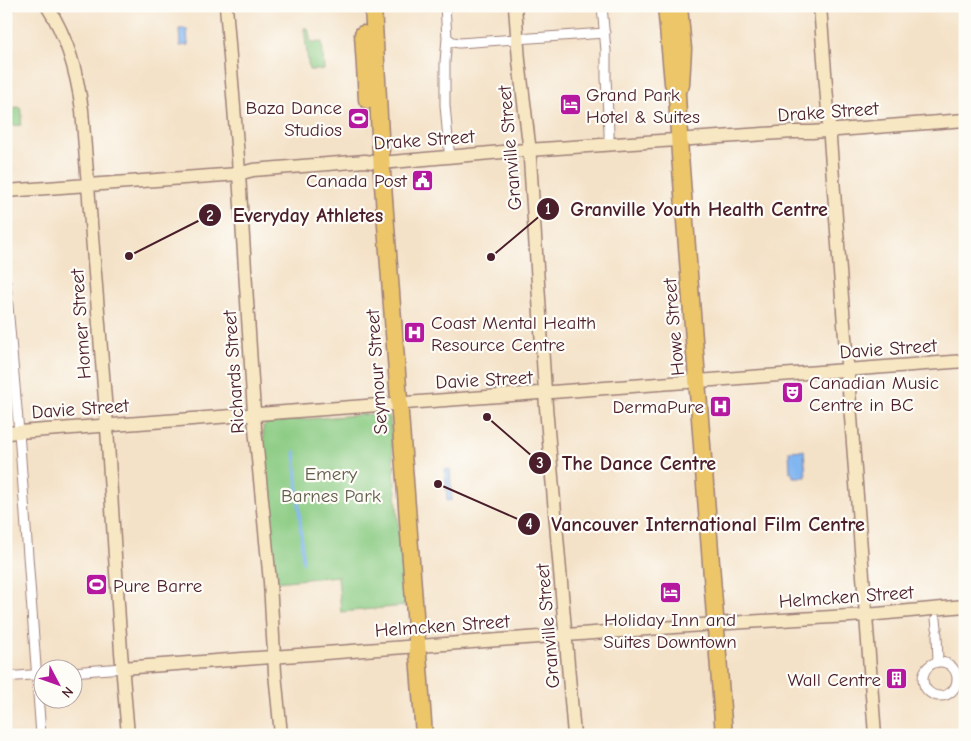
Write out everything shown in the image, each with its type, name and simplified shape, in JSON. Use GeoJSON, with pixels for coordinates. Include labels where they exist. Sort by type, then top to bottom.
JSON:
{"type":"FeatureCollection","features":[{"type":"Feature","properties":{"kind":"highway"},"geometry":{"type":"LineString","coordinates":[[362,6],[367,110],[379,122]]}},
{"type":"Feature","properties":{"kind":"highway","name":"Seymour Street"},"geometry":{"type":"LineString","coordinates":[[373,6],[381,163],[424,735]]}},
{"type":"Feature","properties":{"kind":"highway","name":"Howe Street"},"geometry":{"type":"LineString","coordinates":[[666,6],[673,83],[677,94],[724,735]]}},
{"type":"Feature","properties":{"kind":"highway"},"geometry":{"type":"LineString","coordinates":[[677,94],[682,83],[679,6]]}},
{"type":"Feature","properties":{"kind":"street","name":"Homer Street"},"geometry":{"type":"LineString","coordinates":[[47,6],[66,41],[75,71],[82,110],[107,426],[128,735]]}},
{"type":"Feature","properties":{"kind":"street","name":"Richards Street"},"geometry":{"type":"LineString","coordinates":[[226,6],[254,414],[270,582],[281,735]]}},
{"type":"Feature","properties":{"kind":"street"},"geometry":{"type":"LineString","coordinates":[[445,6],[447,38],[445,105],[449,150],[452,156]]}},
{"type":"Feature","properties":{"kind":"street","name":"Granville Street"},"geometry":{"type":"LineString","coordinates":[[515,6],[529,150],[546,394],[574,735]]}},
{"type":"Feature","properties":{"kind":"street"},"geometry":{"type":"LineString","coordinates":[[602,6],[610,132],[608,144]]}},
{"type":"Feature","properties":{"kind":"street"},"geometry":{"type":"LineString","coordinates":[[820,6],[874,735]]}},
{"type":"Feature","properties":{"kind":"street"},"geometry":{"type":"LineString","coordinates":[[447,38],[459,43],[605,33]]}},
{"type":"Feature","properties":{"kind":"street","name":"Drake Street"},"geometry":{"type":"LineString","coordinates":[[6,191],[238,174],[253,170],[361,161],[381,163],[608,144],[829,131],[965,120]]}},
{"type":"Feature","properties":{"kind":"street"},"geometry":{"type":"LineString","coordinates":[[6,282],[13,432],[38,658]]}},
{"type":"Feature","properties":{"kind":"street","name":"Davie Street"},"geometry":{"type":"LineString","coordinates":[[13,432],[546,394],[965,361]]}},
{"type":"Feature","properties":{"kind":"street","name":"Helmcken Street"},"geometry":{"type":"LineString","coordinates":[[82,671],[716,624],[866,615],[965,606]]}},
{"type":"Feature","properties":{"kind":"street"},"geometry":{"type":"LineString","coordinates":[[936,627],[938,662]]}},
{"type":"Feature","properties":{"kind":"street"},"geometry":{"type":"LineString","coordinates":[[938,662],[950,664],[954,668],[960,685],[943,696],[932,694],[924,685],[923,674],[929,666],[938,662]]}},
{"type":"Feature","properties":{"kind":"street"},"geometry":{"type":"LineString","coordinates":[[6,677],[32,675]]}},
{"type":"Feature","properties":{"kind":"street"},"geometry":{"type":"LineString","coordinates":[[41,708],[41,735]]}},
{"type":"Feature","properties":{"kind":"green space"},"geometry":{"type":"Polygon","coordinates":[[[304,28],[308,28],[311,43],[322,42],[324,70],[309,70],[304,28]]]}},
{"type":"Feature","properties":{"kind":"green space"},"geometry":{"type":"Polygon","coordinates":[[[20,107],[22,115],[21,125],[10,126],[8,108],[20,107]]]}},
{"type":"Feature","properties":{"kind":"green space","name":"Emery Barnes Park"},"geometry":{"type":"Polygon","coordinates":[[[384,413],[390,418],[405,606],[341,612],[338,576],[275,582],[263,426],[269,422],[384,413]]]}},
{"type":"Feature","properties":{"kind":"water"},"geometry":{"type":"Polygon","coordinates":[[[179,29],[187,29],[188,45],[180,46],[179,29]]]}},
{"type":"Feature","properties":{"kind":"water"},"geometry":{"type":"Polygon","coordinates":[[[804,450],[806,477],[793,477],[792,472],[790,472],[789,451],[804,450]]]}},
{"type":"Feature","properties":{"kind":"water"},"geometry":{"type":"Polygon","coordinates":[[[450,469],[452,500],[447,501],[445,470],[450,469]]]}},
{"type":"Feature","properties":{"kind":"waterway"},"geometry":{"type":"LineString","coordinates":[[295,451],[303,562]]}},
{"type":"Feature","properties":{"kind":"place","name":"Grand Park Hotel & Suites"},"geometry":{"type":"Point","coordinates":[570,105]}},
{"type":"Feature","properties":{"kind":"place","name":"Baza Dance Studios"},"geometry":{"type":"Point","coordinates":[358,118]}},
{"type":"Feature","properties":{"kind":"place","name":"Canada Post"},"geometry":{"type":"Point","coordinates":[423,180]}},
{"type":"Feature","properties":{"kind":"place","name":"Everyday Athletes"},"geometry":{"type":"Point","coordinates":[129,256]}},
{"type":"Feature","properties":{"kind":"place","name":"Granville Youth Health Centre"},"geometry":{"type":"Point","coordinates":[491,257]}},
{"type":"Feature","properties":{"kind":"place","name":"Coast Mental Health Resource Centre"},"geometry":{"type":"Point","coordinates":[415,333]}},
{"type":"Feature","properties":{"kind":"place","name":"Canadian Music Centre in BC"},"geometry":{"type":"Point","coordinates":[793,393]}},
{"type":"Feature","properties":{"kind":"place","name":"DermaPure"},"geometry":{"type":"Point","coordinates":[720,406]}},
{"type":"Feature","properties":{"kind":"place","name":"The Dance Centre"},"geometry":{"type":"Point","coordinates":[487,417]}},
{"type":"Feature","properties":{"kind":"place","name":"Vancouver International Film Centre"},"geometry":{"type":"Point","coordinates":[438,484]}},
{"type":"Feature","properties":{"kind":"place","name":"Pure Barre"},"geometry":{"type":"Point","coordinates":[97,585]}},
{"type":"Feature","properties":{"kind":"place","name":"Holiday Inn and Suites Downtown"},"geometry":{"type":"Point","coordinates":[670,593]}},
{"type":"Feature","properties":{"kind":"place","name":"Wall Centre"},"geometry":{"type":"Point","coordinates":[897,679]}}]}
